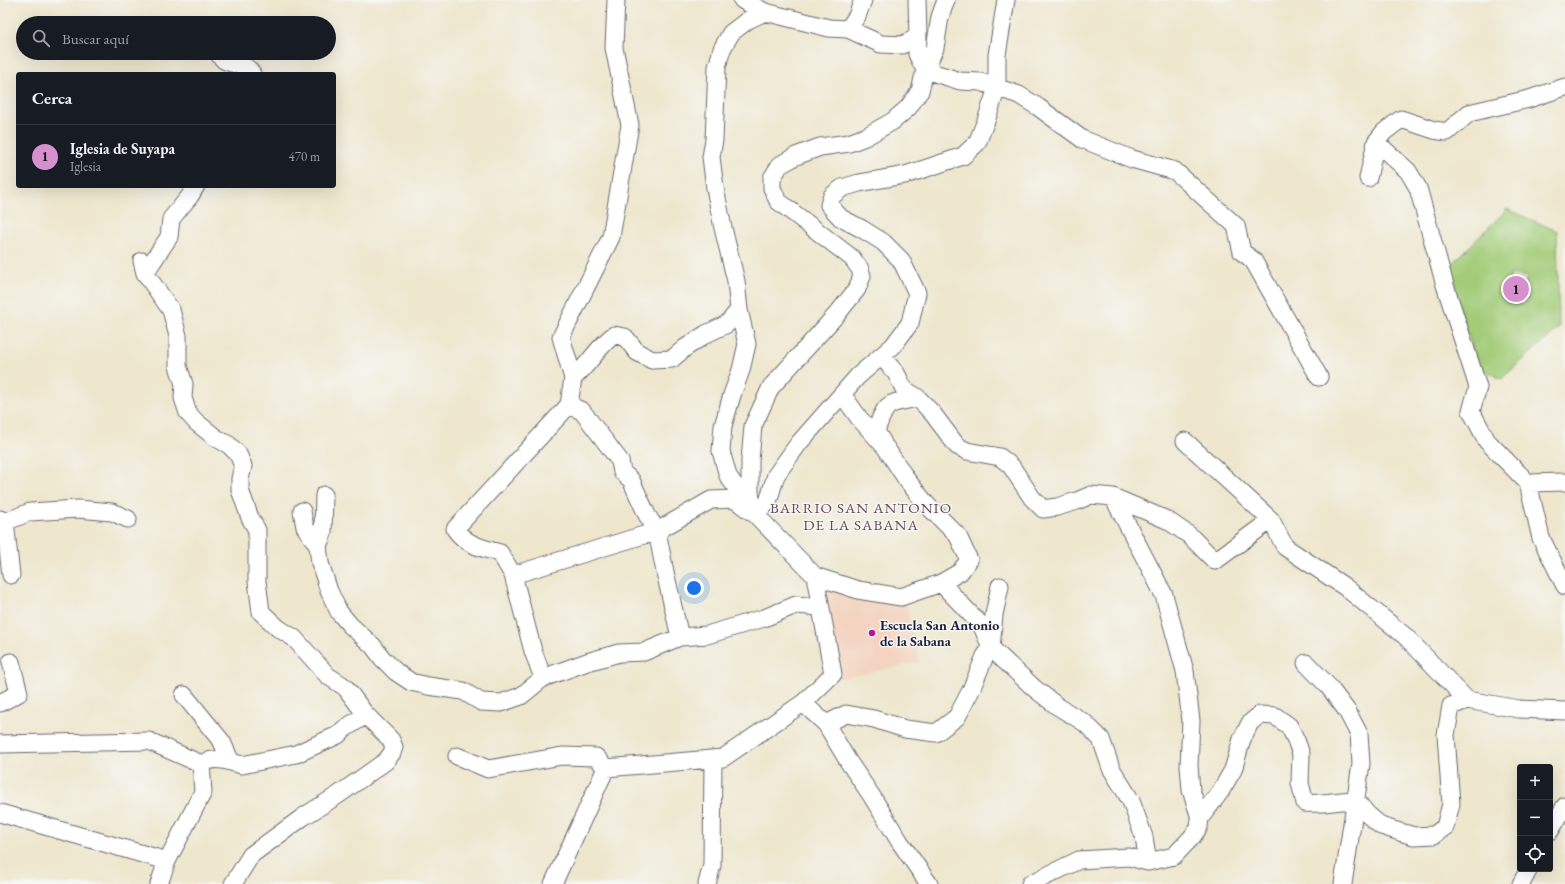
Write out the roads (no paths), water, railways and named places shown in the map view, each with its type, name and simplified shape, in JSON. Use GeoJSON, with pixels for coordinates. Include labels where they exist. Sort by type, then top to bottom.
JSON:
{"type":"FeatureCollection","features":[{"type":"Feature","properties":{"kind":"street"},"geometry":{"type":"LineString","coordinates":[[544,678],[533,651],[512,575],[500,553],[475,546],[459,536],[455,528],[569,405],[573,378],[561,337],[611,237],[630,125],[614,48],[616,0]]}},
{"type":"Feature","properties":{"kind":"street"},"geometry":{"type":"LineString","coordinates":[[742,0],[765,12],[829,28],[848,29],[881,44],[902,45],[918,37]]}},
{"type":"Feature","properties":{"kind":"street"},"geometry":{"type":"LineString","coordinates":[[848,29],[857,16],[863,0]]}},
{"type":"Feature","properties":{"kind":"street"},"geometry":{"type":"LineString","coordinates":[[917,0],[917,54],[925,70],[960,81],[981,82],[1019,95],[1082,139],[1132,159],[1175,171],[1236,226],[1242,252],[1253,260],[1319,377]]}},
{"type":"Feature","properties":{"kind":"street"},"geometry":{"type":"LineString","coordinates":[[755,514],[750,493],[750,461],[753,426],[771,387],[838,313],[857,289],[862,276],[860,269],[852,258],[778,201],[772,188],[772,178],[780,165],[796,156],[820,147],[849,142],[865,136],[893,120],[908,108],[920,91],[925,70],[935,48],[940,17],[946,0]]}},
{"type":"Feature","properties":{"kind":"street"},"geometry":{"type":"LineString","coordinates":[[755,514],[768,502],[776,475],[799,443],[858,376],[893,346],[910,323],[917,294],[901,260],[883,242],[841,218],[829,205],[832,196],[842,188],[859,183],[905,175],[962,156],[977,143],[997,88],[997,55],[1006,0]]}},
{"type":"Feature","properties":{"kind":"street"},"geometry":{"type":"LineString","coordinates":[[765,12],[748,20],[731,33],[722,49],[717,67],[714,140],[711,157],[715,188],[736,281],[739,310],[747,344],[741,370],[723,426],[721,451],[728,476],[755,514],[815,576],[858,590],[901,597],[941,583],[960,572],[969,560],[958,536],[926,504],[907,480],[876,431],[883,411],[892,403],[918,398]]}},
{"type":"Feature","properties":{"kind":"street"},"geometry":{"type":"LineString","coordinates":[[225,60],[243,65],[250,69],[251,72]]}},
{"type":"Feature","properties":{"kind":"street"},"geometry":{"type":"LineString","coordinates":[[1368,178],[1376,142],[1384,132],[1401,119],[1434,130],[1447,132],[1469,113],[1529,99],[1565,87]]}},
{"type":"Feature","properties":{"kind":"street"},"geometry":{"type":"LineString","coordinates":[[1376,142],[1408,170],[1418,188],[1445,285],[1478,388],[1471,411],[1487,441],[1528,483],[1541,538],[1565,586]]}},
{"type":"Feature","properties":{"kind":"street"},"geometry":{"type":"LineString","coordinates":[[195,188],[171,219],[169,237],[144,267],[171,310],[178,336],[178,366],[184,384],[183,398],[188,413],[196,422],[216,438],[229,445],[238,454],[243,466],[240,479],[240,490],[257,534],[257,581],[261,612],[278,628],[294,638],[328,676],[345,687],[366,714],[391,740],[394,747],[392,753],[386,761],[338,795],[303,816],[251,854],[233,884]]}},
{"type":"Feature","properties":{"kind":"street"},"geometry":{"type":"LineString","coordinates":[[573,378],[584,369],[606,340],[614,335],[625,337],[638,352],[652,360],[672,359],[706,334],[726,324],[739,310]]}},
{"type":"Feature","properties":{"kind":"street"},"geometry":{"type":"LineString","coordinates":[[881,356],[896,373],[904,389],[918,398],[933,414],[957,446],[966,451],[1000,457],[1011,466],[1032,498],[1043,509],[1057,507],[1090,495],[1113,497],[1167,520],[1189,535],[1216,561],[1270,520]]}},
{"type":"Feature","properties":{"kind":"street"},"geometry":{"type":"LineString","coordinates":[[842,394],[859,418],[886,448]]}},
{"type":"Feature","properties":{"kind":"street"},"geometry":{"type":"LineString","coordinates":[[569,405],[582,411],[620,461],[622,472],[631,480],[647,515],[658,531],[665,572],[680,637]]}},
{"type":"Feature","properties":{"kind":"street"},"geometry":{"type":"LineString","coordinates":[[1184,441],[1270,520],[1286,547],[1344,587],[1405,636],[1467,700]]}},
{"type":"Feature","properties":{"kind":"street"},"geometry":{"type":"LineString","coordinates":[[1528,483],[1565,482]]}},
{"type":"Feature","properties":{"kind":"street"},"geometry":{"type":"LineString","coordinates":[[318,546],[323,533],[324,496]]}},
{"type":"Feature","properties":{"kind":"street"},"geometry":{"type":"LineString","coordinates":[[1113,497],[1164,596],[1181,656],[1185,672],[1191,721],[1189,766],[1191,790],[1200,818]]}},
{"type":"Feature","properties":{"kind":"street"},"geometry":{"type":"LineString","coordinates":[[512,575],[658,531],[711,500],[734,499],[755,514]]}},
{"type":"Feature","properties":{"kind":"street"},"geometry":{"type":"LineString","coordinates":[[11,576],[3,521],[30,512],[78,509],[112,512],[128,519]]}},
{"type":"Feature","properties":{"kind":"street"},"geometry":{"type":"LineString","coordinates":[[302,511],[305,527],[318,546],[320,563],[329,591],[339,612],[350,625],[373,646],[382,658],[396,672],[411,682],[463,691],[481,702],[501,704],[521,696],[544,678],[587,662],[619,653],[644,652],[680,637],[707,635],[764,618],[796,605],[820,606]]}},
{"type":"Feature","properties":{"kind":"street"},"geometry":{"type":"LineString","coordinates":[[457,756],[488,768],[562,756],[596,758],[606,768],[723,758],[803,703],[833,674],[815,576]]}},
{"type":"Feature","properties":{"kind":"street"},"geometry":{"type":"LineString","coordinates":[[941,583],[982,626],[991,648],[1034,688],[1057,706],[1085,724],[1101,739],[1111,768],[1131,801],[1144,837],[1148,862]]}},
{"type":"Feature","properties":{"kind":"street"},"geometry":{"type":"LineString","coordinates":[[826,724],[846,714],[874,719],[906,728],[936,733],[957,717],[971,690],[985,656],[991,648],[994,615],[1000,586]]}},
{"type":"Feature","properties":{"kind":"street"},"geometry":{"type":"LineString","coordinates":[[0,703],[19,693],[11,662]]}},
{"type":"Feature","properties":{"kind":"street"},"geometry":{"type":"LineString","coordinates":[[1306,663],[1329,687],[1347,710],[1359,734],[1361,764],[1343,884]]}},
{"type":"Feature","properties":{"kind":"street"},"geometry":{"type":"LineString","coordinates":[[184,695],[222,742],[231,762]]}},
{"type":"Feature","properties":{"kind":"street"},"geometry":{"type":"LineString","coordinates":[[1356,800],[1367,814],[1381,826],[1414,836],[1434,835],[1445,827],[1451,804],[1446,735],[1451,706],[1467,700],[1518,709],[1565,711]]}},
{"type":"Feature","properties":{"kind":"street"},"geometry":{"type":"LineString","coordinates":[[803,703],[826,724],[900,842],[929,884]]}},
{"type":"Feature","properties":{"kind":"street"},"geometry":{"type":"LineString","coordinates":[[201,764],[207,760],[220,759],[242,765],[296,754],[338,735],[366,714]]}},
{"type":"Feature","properties":{"kind":"street"},"geometry":{"type":"LineString","coordinates":[[1030,884],[1079,860],[1129,858],[1148,862],[1174,856],[1192,837],[1198,827],[1200,818],[1230,776],[1242,739],[1250,722],[1259,715],[1275,716],[1288,726],[1294,735],[1301,754],[1300,783],[1305,803],[1319,804],[1356,800]]}},
{"type":"Feature","properties":{"kind":"street"},"geometry":{"type":"LineString","coordinates":[[0,744],[149,741],[201,764]]}},
{"type":"Feature","properties":{"kind":"street"},"geometry":{"type":"LineString","coordinates":[[707,884],[712,865],[713,759]]}},
{"type":"Feature","properties":{"kind":"street"},"geometry":{"type":"LineString","coordinates":[[158,884],[167,861],[203,792],[201,764]]}},
{"type":"Feature","properties":{"kind":"street"},"geometry":{"type":"LineString","coordinates":[[553,884],[606,768]]}},
{"type":"Feature","properties":{"kind":"street"},"geometry":{"type":"LineString","coordinates":[[1553,826],[1565,806]]}},
{"type":"Feature","properties":{"kind":"street"},"geometry":{"type":"LineString","coordinates":[[0,813],[167,861]]}},
{"type":"Feature","properties":{"kind":"street"},"geometry":{"type":"LineString","coordinates":[[1521,884],[1527,872]]}},
{"type":"Feature","properties":{"kind":"place","name":"Iglesia de Suyapa"},"geometry":{"type":"Point","coordinates":[1516,289]}},
{"type":"Feature","properties":{"kind":"place","name":"Escuela San Antonio de la Sabana"},"geometry":{"type":"Point","coordinates":[872,633]}},
{"type":"Feature","properties":{"kind":"district","name":"BARRIO SAN ANTONIO DE LA SABANA"},"geometry":{"type":"Point","coordinates":[861,516]}}]}
